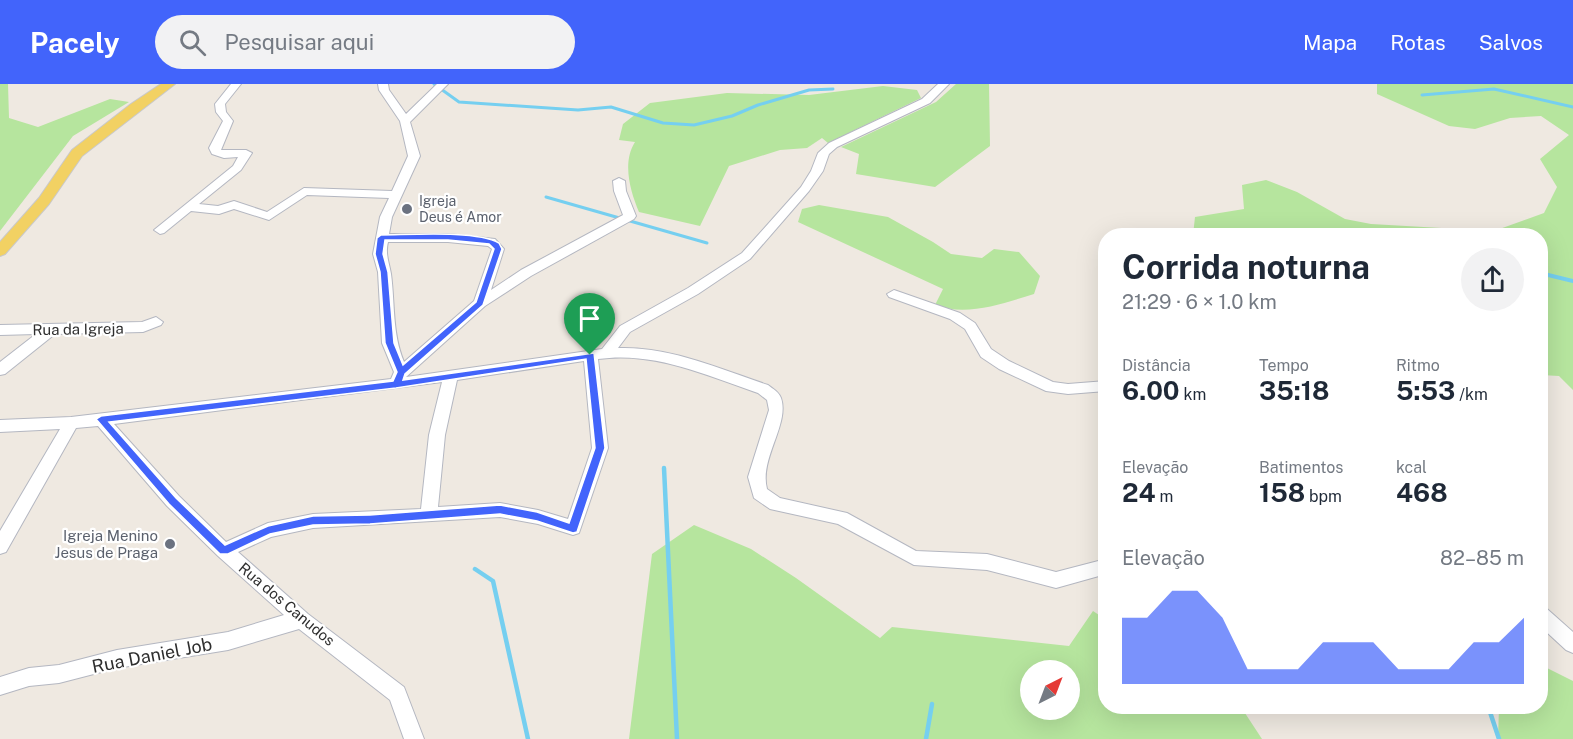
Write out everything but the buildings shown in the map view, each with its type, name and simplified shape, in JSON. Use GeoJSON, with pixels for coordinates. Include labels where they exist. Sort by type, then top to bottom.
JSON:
{"type":"FeatureCollection","features":[{"type":"Feature","properties":{"kind":"main road"},"geometry":{"type":"LineString","coordinates":[[0,251],[44,201],[78,153],[135,107],[169,84]]}},
{"type":"Feature","properties":{"kind":"street"},"geometry":{"type":"LineString","coordinates":[[160,230],[237,168],[246,157],[246,153],[224,155],[216,152],[215,148],[228,121],[221,112],[220,104],[236,84]]}},
{"type":"Feature","properties":{"kind":"street"},"geometry":{"type":"LineString","coordinates":[[383,84],[384,90],[405,121],[414,156],[386,217],[379,254],[384,272],[389,343],[399,378]]}},
{"type":"Feature","properties":{"kind":"street"},"geometry":{"type":"LineString","coordinates":[[405,121],[443,84]]}},
{"type":"Feature","properties":{"kind":"street"},"geometry":{"type":"LineString","coordinates":[[224,551],[268,530],[313,520],[500,510],[537,517],[573,528],[600,448],[598,354],[625,329],[693,291],[746,256],[805,189],[817,171],[824,153],[832,145],[926,101],[944,84]]}},
{"type":"Feature","properties":{"kind":"street"},"geometry":{"type":"LineString","coordinates":[[399,378],[480,303],[526,273],[630,216],[620,191],[619,181]]}},
{"type":"Feature","properties":{"kind":"street"},"geometry":{"type":"LineString","coordinates":[[191,207],[219,210],[234,204],[269,216],[304,191],[396,195]]}},
{"type":"Feature","properties":{"kind":"street"},"geometry":{"type":"LineString","coordinates":[[381,238],[448,238],[491,242],[496,245],[498,249],[480,303]]}},
{"type":"Feature","properties":{"kind":"street"},"geometry":{"type":"LineString","coordinates":[[894,294],[956,316],[970,326],[986,353],[1004,365],[1051,387],[1068,389],[1098,387]]}},
{"type":"Feature","properties":{"kind":"street","name":"Rua da Igreja"},"geometry":{"type":"LineString","coordinates":[[0,330],[143,327],[156,322]]}},
{"type":"Feature","properties":{"kind":"street"},"geometry":{"type":"LineString","coordinates":[[0,370],[52,329]]}},
{"type":"Feature","properties":{"kind":"street"},"geometry":{"type":"LineString","coordinates":[[0,426],[71,423],[399,378],[451,376],[598,354],[640,352],[682,361],[763,389],[774,398],[776,410],[756,477],[760,493],[776,504],[841,518],[914,558],[987,562],[1056,580],[1098,568]]}},
{"type":"Feature","properties":{"kind":"street"},"geometry":{"type":"LineString","coordinates":[[429,515],[437,435],[451,376]]}},
{"type":"Feature","properties":{"kind":"street","name":"Rua dos Canudos"},"geometry":{"type":"LineString","coordinates":[[101,419],[172,501],[224,551],[302,620],[397,694],[414,739]]}},
{"type":"Feature","properties":{"kind":"street"},"geometry":{"type":"LineString","coordinates":[[0,547],[71,423]]}},
{"type":"Feature","properties":{"kind":"street","name":"Rua Daniel Job"},"geometry":{"type":"LineString","coordinates":[[0,686],[29,677],[59,674],[117,659],[228,641],[281,624],[302,620]]}},
{"type":"Feature","properties":{"kind":"street"},"geometry":{"type":"LineString","coordinates":[[1548,621],[1573,644]]}},
{"type":"Feature","properties":{"kind":"green space"},"geometry":{"type":"Polygon","coordinates":[[[0,84],[8,84],[9,118],[38,127],[110,99],[129,102],[73,136],[0,231],[0,84]]]}},
{"type":"Feature","properties":{"kind":"green space"},"geometry":{"type":"Polygon","coordinates":[[[956,84],[989,84],[990,146],[935,187],[856,174],[859,154],[841,147],[936,102],[956,84]]]}},
{"type":"Feature","properties":{"kind":"green space"},"geometry":{"type":"Polygon","coordinates":[[[1377,84],[1573,84],[1573,390],[1559,376],[1548,375],[1548,228],[1502,228],[1544,213],[1557,187],[1540,159],[1569,135],[1541,116],[1510,118],[1475,129],[1449,126],[1377,94],[1377,84]]]}},
{"type":"Feature","properties":{"kind":"green space"},"geometry":{"type":"Polygon","coordinates":[[[883,86],[917,90],[921,98],[828,143],[822,138],[807,148],[780,150],[729,166],[700,226],[639,212],[630,186],[628,167],[635,142],[619,140],[623,124],[650,103],[727,93],[809,95],[883,86]]]}},
{"type":"Feature","properties":{"kind":"green space"},"geometry":{"type":"Polygon","coordinates":[[[1266,180],[1297,192],[1345,219],[1371,224],[1441,228],[1194,228],[1195,217],[1244,209],[1242,185],[1266,180]]]}},
{"type":"Feature","properties":{"kind":"green space"},"geometry":{"type":"Polygon","coordinates":[[[819,205],[888,217],[951,254],[982,258],[994,249],[1019,252],[1040,276],[1034,294],[998,305],[972,309],[960,310],[935,305],[943,289],[798,222],[802,209],[819,205]]]}},
{"type":"Feature","properties":{"kind":"green space"},"geometry":{"type":"Polygon","coordinates":[[[694,525],[751,549],[880,638],[892,627],[1069,646],[1093,611],[1098,614],[1098,714],[1246,714],[1262,739],[629,739],[652,554],[694,525]]]}},
{"type":"Feature","properties":{"kind":"green space"},"geometry":{"type":"Polygon","coordinates":[[[1548,668],[1573,681],[1573,739],[1498,739],[1499,714],[1548,714],[1548,668]]]}},
{"type":"Feature","properties":{"kind":"waterway"},"geometry":{"type":"LineString","coordinates":[[434,84],[459,102],[578,110],[611,107],[663,123],[694,125],[732,116],[758,105],[809,90],[833,89]]}},
{"type":"Feature","properties":{"kind":"waterway"},"geometry":{"type":"LineString","coordinates":[[1422,95],[1494,89],[1573,107]]}},
{"type":"Feature","properties":{"kind":"waterway"},"geometry":{"type":"LineString","coordinates":[[546,197],[707,243]]}},
{"type":"Feature","properties":{"kind":"waterway"},"geometry":{"type":"LineString","coordinates":[[1548,275],[1573,281]]}},
{"type":"Feature","properties":{"kind":"waterway"},"geometry":{"type":"LineString","coordinates":[[664,468],[677,739]]}},
{"type":"Feature","properties":{"kind":"waterway"},"geometry":{"type":"LineString","coordinates":[[475,569],[493,581],[528,739]]}},
{"type":"Feature","properties":{"kind":"waterway"},"geometry":{"type":"LineString","coordinates":[[926,739],[932,704]]}},
{"type":"Feature","properties":{"kind":"waterway"},"geometry":{"type":"LineString","coordinates":[[1491,714],[1499,739]]}},
{"type":"Feature","properties":{"kind":"place","name":"Igreja Deus é Amor"},"geometry":{"type":"Point","coordinates":[407,209]}},
{"type":"Feature","properties":{"kind":"place","name":"Igreja Menino Jesus de Praga"},"geometry":{"type":"Point","coordinates":[170,544]}},
{"type":"Feature","properties":{"kind":"route"},"geometry":{"type":"LineString","coordinates":[[590,355],[396,384],[401,372],[389,343],[384,272],[379,254],[381,238],[448,238],[491,242],[498,249],[480,303],[401,372],[396,384],[101,419],[172,501],[224,551],[268,530],[313,520],[370,519],[500,510],[537,517],[573,528],[600,448],[590,355]]}}]}
